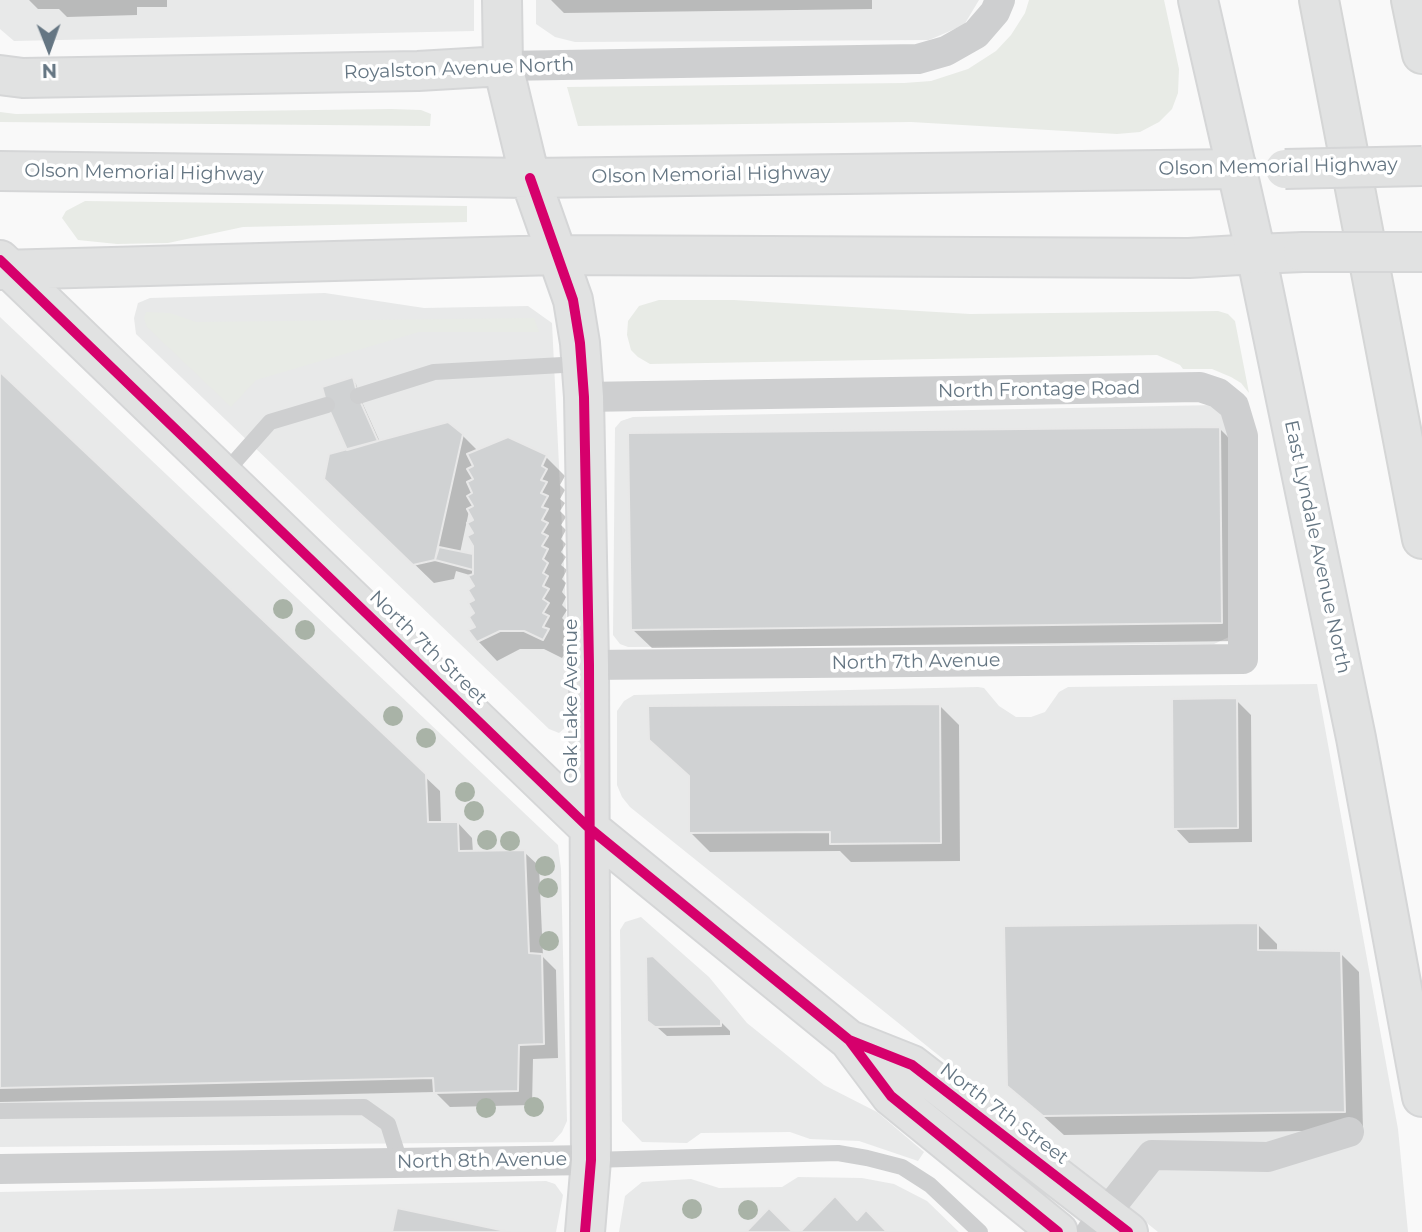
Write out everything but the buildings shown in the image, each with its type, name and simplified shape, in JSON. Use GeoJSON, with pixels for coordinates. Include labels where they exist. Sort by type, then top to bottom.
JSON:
{"type":"FeatureCollection","features":[{"type":"Feature","properties":{"kind":"main road","name":"Oak Lake Avenue"},"geometry":{"type":"LineString","coordinates":[[502,0],[503,66],[530,178],[573,300],[582,381],[589,665],[591,1160],[585,1232]]}},
{"type":"Feature","properties":{"kind":"main road","name":"East Lyndale Avenue North"},"geometry":{"type":"LineString","coordinates":[[1198,0],[1238,169],[1356,738],[1422,1097]]}},
{"type":"Feature","properties":{"kind":"main road"},"geometry":{"type":"LineString","coordinates":[[1319,0],[1422,539]]}},
{"type":"Feature","properties":{"kind":"main road"},"geometry":{"type":"LineString","coordinates":[[1411,0],[1422,54]]}},
{"type":"Feature","properties":{"kind":"main road","name":"Royalston Avenue North"},"geometry":{"type":"LineString","coordinates":[[0,75],[37,78],[391,71],[503,66]]}},
{"type":"Feature","properties":{"kind":"main road","name":"Olson Memorial Highway"},"geometry":{"type":"LineString","coordinates":[[0,171],[530,178],[1422,166]]}},
{"type":"Feature","properties":{"kind":"main road"},"geometry":{"type":"LineString","coordinates":[[3,267],[558,255],[1189,258],[1303,252],[1422,252]]}},
{"type":"Feature","properties":{"kind":"main road","name":"North 7th Street"},"geometry":{"type":"LineString","coordinates":[[3,267],[589,828],[849,1040],[891,1096],[1058,1232]]}},
{"type":"Feature","properties":{"kind":"main road","name":"North 7th Street"},"geometry":{"type":"LineString","coordinates":[[849,1040],[912,1065],[1108,1226]]}},
{"type":"Feature","properties":{"kind":"street","name":"Royalston Avenue North"},"geometry":{"type":"LineString","coordinates":[[503,66],[918,59],[946,51],[976,34],[995,12],[1000,0]]}},
{"type":"Feature","properties":{"kind":"street","name":"North Frontage Road"},"geometry":{"type":"LineString","coordinates":[[582,381],[1200,387],[1218,393],[1234,406],[1243,436],[1243,659]]}},
{"type":"Feature","properties":{"kind":"street","name":"North 7th Avenue"},"geometry":{"type":"LineString","coordinates":[[589,665],[1243,659]]}},
{"type":"Feature","properties":{"kind":"street"},"geometry":{"type":"LineString","coordinates":[[1108,1226],[1152,1155],[1268,1157],[1349,1132]]}},
{"type":"Feature","properties":{"kind":"street","name":"North 8th Avenue"},"geometry":{"type":"LineString","coordinates":[[0,1169],[591,1160]]}},
{"type":"Feature","properties":{"kind":"lane"},"geometry":{"type":"LineString","coordinates":[[358,396],[434,372],[582,381]]}},
{"type":"Feature","properties":{"kind":"lane"},"geometry":{"type":"LineString","coordinates":[[223,475],[270,422],[327,405]]}},
{"type":"Feature","properties":{"kind":"lane"},"geometry":{"type":"LineString","coordinates":[[0,1111],[364,1107],[388,1124],[400,1162]]}},
{"type":"Feature","properties":{"kind":"lane","name":"North 8th Avenue"},"geometry":{"type":"LineString","coordinates":[[591,1160],[838,1153],[867,1158],[902,1167],[930,1185],[980,1232]]}},
{"type":"Feature","properties":{"kind":"shaded area"},"geometry":{"type":"Polygon","coordinates":[[[0,0],[474,0],[474,31],[14,41],[0,29],[0,0]]]}},
{"type":"Feature","properties":{"kind":"shaded area"},"geometry":{"type":"Polygon","coordinates":[[[536,0],[979,0],[964,25],[929,40],[575,42],[555,37],[536,24],[536,0]]]}},
{"type":"Feature","properties":{"kind":"shaded area"},"geometry":{"type":"Polygon","coordinates":[[[1029,0],[1164,0],[1179,69],[1178,93],[1172,109],[1159,122],[1140,132],[1117,134],[911,122],[578,126],[567,87],[931,81],[968,69],[996,51],[1011,35],[1025,13],[1029,0]]]}},
{"type":"Feature","properties":{"kind":"shaded area"},"geometry":{"type":"Polygon","coordinates":[[[421,110],[431,114],[430,126],[0,122],[0,112],[16,114],[421,110]]]}},
{"type":"Feature","properties":{"kind":"shaded area"},"geometry":{"type":"Polygon","coordinates":[[[85,201],[467,206],[467,222],[243,227],[168,243],[117,244],[78,240],[62,218],[66,211],[85,201]]]}},
{"type":"Feature","properties":{"kind":"shaded area"},"geometry":{"type":"Polygon","coordinates":[[[325,293],[424,308],[528,306],[552,323],[571,710],[567,726],[559,733],[549,729],[136,334],[134,318],[138,303],[150,298],[325,293]]]}},
{"type":"Feature","properties":{"kind":"shaded area"},"geometry":{"type":"Polygon","coordinates":[[[659,300],[734,300],[970,314],[1218,311],[1228,314],[1235,321],[1249,393],[1241,383],[1212,369],[1183,369],[1157,355],[650,364],[631,350],[627,335],[628,321],[639,306],[659,300]]]}},
{"type":"Feature","properties":{"kind":"shaded area"},"geometry":{"type":"Polygon","coordinates":[[[146,312],[170,313],[196,322],[534,318],[539,332],[419,332],[256,380],[231,407],[147,327],[144,318],[146,312]]]}},
{"type":"Feature","properties":{"kind":"shaded area"},"geometry":{"type":"Polygon","coordinates":[[[0,317],[558,845],[561,869],[567,1121],[553,1142],[0,1147],[0,317]]]}},
{"type":"Feature","properties":{"kind":"shaded area"},"geometry":{"type":"Polygon","coordinates":[[[1215,405],[1236,424],[1229,637],[1214,644],[628,647],[620,644],[613,635],[615,428],[621,421],[633,417],[1215,405]]]}},
{"type":"Feature","properties":{"kind":"shaded area"},"geometry":{"type":"Polygon","coordinates":[[[1317,684],[1398,1129],[1408,1232],[1158,1232],[630,807],[617,785],[617,711],[624,701],[634,695],[978,687],[984,688],[999,706],[1016,717],[1031,717],[1045,712],[1059,692],[1068,687],[1317,684]]]}},
{"type":"Feature","properties":{"kind":"shaded area"},"geometry":{"type":"Polygon","coordinates":[[[641,917],[709,977],[747,1023],[824,1085],[877,1112],[924,1152],[918,1161],[859,1141],[810,1139],[790,1132],[701,1133],[687,1143],[642,1142],[622,1121],[620,930],[625,922],[641,917]]]}},
{"type":"Feature","properties":{"kind":"shaded area"},"geometry":{"type":"Polygon","coordinates":[[[798,1177],[862,1178],[894,1184],[927,1201],[959,1232],[619,1232],[625,1196],[642,1182],[691,1179],[719,1188],[782,1187],[798,1177]]]}},
{"type":"Feature","properties":{"kind":"shaded area"},"geometry":{"type":"Polygon","coordinates":[[[546,1181],[555,1184],[563,1195],[556,1232],[0,1232],[0,1192],[546,1181]]]}},
{"type":"Feature","properties":{"kind":"cycle path"},"geometry":{"type":"LineString","coordinates":[[530,178],[573,300],[580,343],[584,397],[589,665],[591,1160],[585,1232]]}},
{"type":"Feature","properties":{"kind":"cycle path"},"geometry":{"type":"LineString","coordinates":[[0,260],[589,828],[849,1040],[891,1096],[1058,1232]]}},
{"type":"Feature","properties":{"kind":"cycle path"},"geometry":{"type":"LineString","coordinates":[[849,1040],[912,1065],[1128,1232]]}}]}
